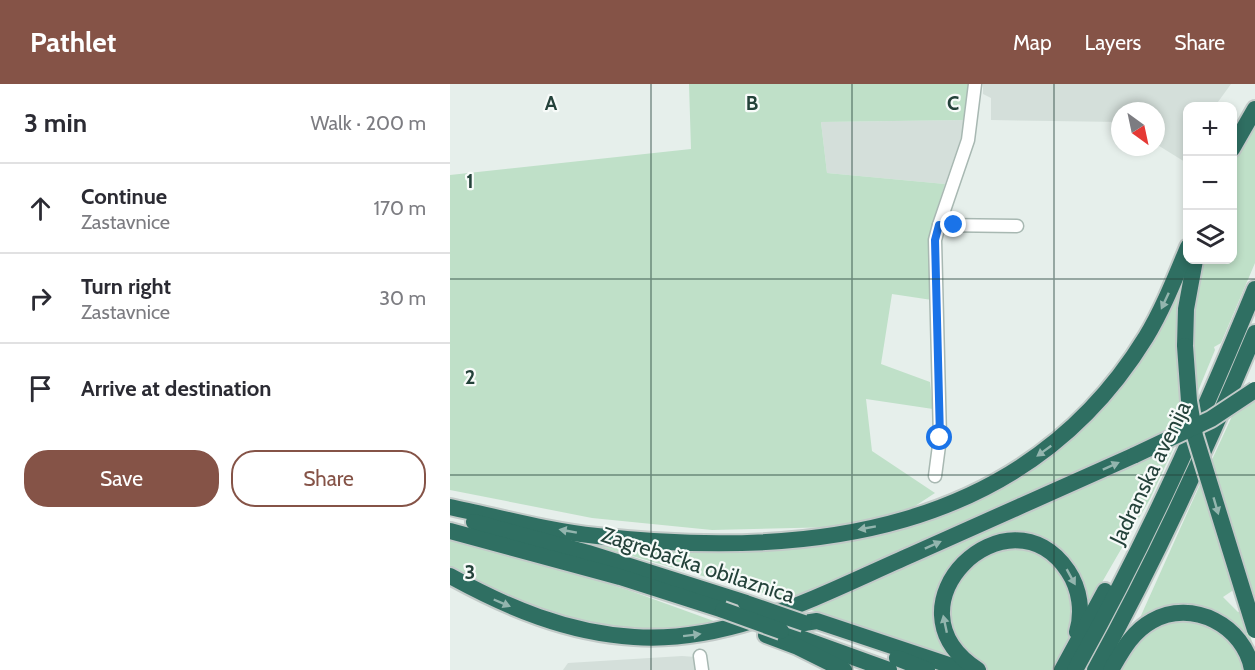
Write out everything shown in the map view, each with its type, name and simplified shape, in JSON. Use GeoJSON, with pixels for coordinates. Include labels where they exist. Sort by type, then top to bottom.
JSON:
{"type":"FeatureCollection","features":[{"type":"Feature","properties":{"kind":"highway"},"geometry":{"type":"LineString","coordinates":[[1237,142],[1255,109]]}},
{"type":"Feature","properties":{"kind":"highway"},"geometry":{"type":"LineString","coordinates":[[450,507],[595,536],[700,543],[824,536],[927,514],[983,490],[1017,471],[1060,439],[1079,421],[1114,382],[1147,336],[1183,258]]}},
{"type":"Feature","properties":{"kind":"highway"},"geometry":{"type":"LineString","coordinates":[[1194,264],[1186,309],[1185,346],[1189,401],[1195,436],[1255,630]]}},
{"type":"Feature","properties":{"kind":"highway","name":"Jadranska avenija"},"geometry":{"type":"LineString","coordinates":[[1075,670],[1165,500],[1206,409],[1255,289]]}},
{"type":"Feature","properties":{"kind":"highway"},"geometry":{"type":"LineString","coordinates":[[1062,670],[1147,511],[1222,351],[1242,320]]}},
{"type":"Feature","properties":{"kind":"highway","name":"Jadranska avenija"},"geometry":{"type":"LineString","coordinates":[[1095,670],[1178,511],[1212,438],[1255,333]]}},
{"type":"Feature","properties":{"kind":"highway"},"geometry":{"type":"LineString","coordinates":[[1106,670],[1192,496],[1255,348]]}},
{"type":"Feature","properties":{"kind":"highway"},"geometry":{"type":"LineString","coordinates":[[450,576],[483,594],[540,619],[598,633],[636,637],[687,636],[714,631],[755,620],[856,579],[1135,455],[1211,419],[1255,390]]}},
{"type":"Feature","properties":{"kind":"highway","name":"Zagrebačka obilaznica"},"geometry":{"type":"LineString","coordinates":[[450,517],[588,553],[746,603],[927,670]]}},
{"type":"Feature","properties":{"kind":"highway","name":"Zagrebačka obilaznica"},"geometry":{"type":"LineString","coordinates":[[450,531],[620,577],[691,600],[716,613],[773,633],[889,670]]}},
{"type":"Feature","properties":{"kind":"highway"},"geometry":{"type":"LineString","coordinates":[[978,670],[961,657],[948,635],[943,612],[945,593],[954,573],[971,555],[993,544],[1014,542],[1041,548],[1060,561],[1077,589],[1081,616],[1078,630],[1057,670]]}},
{"type":"Feature","properties":{"kind":"highway"},"geometry":{"type":"LineString","coordinates":[[1112,670],[1125,646],[1142,627],[1164,616],[1186,612],[1203,615],[1226,627],[1241,643],[1252,670]]}},
{"type":"Feature","properties":{"kind":"highway"},"geometry":{"type":"LineString","coordinates":[[804,623],[817,621],[964,670]]}},
{"type":"Feature","properties":{"kind":"highway"},"geometry":{"type":"LineString","coordinates":[[773,633],[844,670]]}},
{"type":"Feature","properties":{"kind":"street"},"geometry":{"type":"LineString","coordinates":[[935,477],[940,438],[935,240],[968,140],[975,84]]}},
{"type":"Feature","properties":{"kind":"street"},"geometry":{"type":"LineString","coordinates":[[939,225],[1017,226]]}},
{"type":"Feature","properties":{"kind":"street"},"geometry":{"type":"LineString","coordinates":[[700,656],[702,670]]}},
{"type":"Feature","properties":{"kind":"shaded area"},"geometry":{"type":"Polygon","coordinates":[[[983,84],[1231,84],[1218,102],[1183,102],[1183,161],[1165,150],[1165,102],[1111,102],[1111,122],[991,120],[991,98],[983,94],[983,84]]]}},
{"type":"Feature","properties":{"kind":"shaded area"},"geometry":{"type":"Polygon","coordinates":[[[967,120],[945,184],[827,173],[821,122],[967,120]]]}},
{"type":"Feature","properties":{"kind":"shaded area"},"geometry":{"type":"Polygon","coordinates":[[[696,657],[698,670],[563,670],[568,663],[696,657]]]}},
{"type":"Feature","properties":{"kind":"green space"},"geometry":{"type":"Polygon","coordinates":[[[689,84],[968,84],[967,120],[821,122],[827,173],[945,184],[933,221],[932,300],[892,294],[881,364],[930,382],[933,409],[866,399],[872,451],[935,493],[909,510],[838,527],[712,530],[592,518],[450,490],[450,175],[691,149],[689,84]]]}},
{"type":"Feature","properties":{"kind":"green space"},"geometry":{"type":"Polygon","coordinates":[[[1255,124],[1255,263],[1221,343],[1214,347],[1215,350],[1196,396],[1191,321],[1198,264],[1237,264],[1237,156],[1255,124]]]}},
{"type":"Feature","properties":{"kind":"green space"},"geometry":{"type":"Polygon","coordinates":[[[1184,266],[1185,424],[789,603],[763,593],[554,534],[623,543],[886,529],[1071,436],[1184,266]]]}},
{"type":"Feature","properties":{"kind":"green space"},"geometry":{"type":"Polygon","coordinates":[[[1255,398],[1255,609],[1210,464],[1233,414],[1255,398]]]}},
{"type":"Feature","properties":{"kind":"green space"},"geometry":{"type":"Polygon","coordinates":[[[1175,445],[1150,499],[1086,610],[1076,578],[1013,537],[943,585],[958,659],[802,607],[1175,445]]]}},
{"type":"Feature","properties":{"kind":"green space"},"geometry":{"type":"Polygon","coordinates":[[[1202,480],[1235,589],[1223,597],[1238,612],[1242,611],[1255,651],[1255,664],[1221,618],[1139,620],[1202,480]]]}},
{"type":"Feature","properties":{"kind":"green space"},"geometry":{"type":"Polygon","coordinates":[[[450,540],[542,563],[631,591],[722,624],[649,632],[562,620],[450,571],[450,540]]]}},
{"type":"Feature","properties":{"kind":"green space"},"geometry":{"type":"Polygon","coordinates":[[[1002,546],[1043,553],[1072,586],[1075,622],[1069,641],[1054,670],[986,670],[964,652],[948,621],[956,578],[1002,546]]]}},
{"type":"Feature","properties":{"kind":"green space"},"geometry":{"type":"Polygon","coordinates":[[[1190,616],[1232,638],[1248,670],[1113,670],[1143,631],[1190,616]]]}},
{"type":"Feature","properties":{"kind":"route"},"geometry":{"type":"LineString","coordinates":[[940,438],[935,240],[939,225],[954,225]]}}]}
